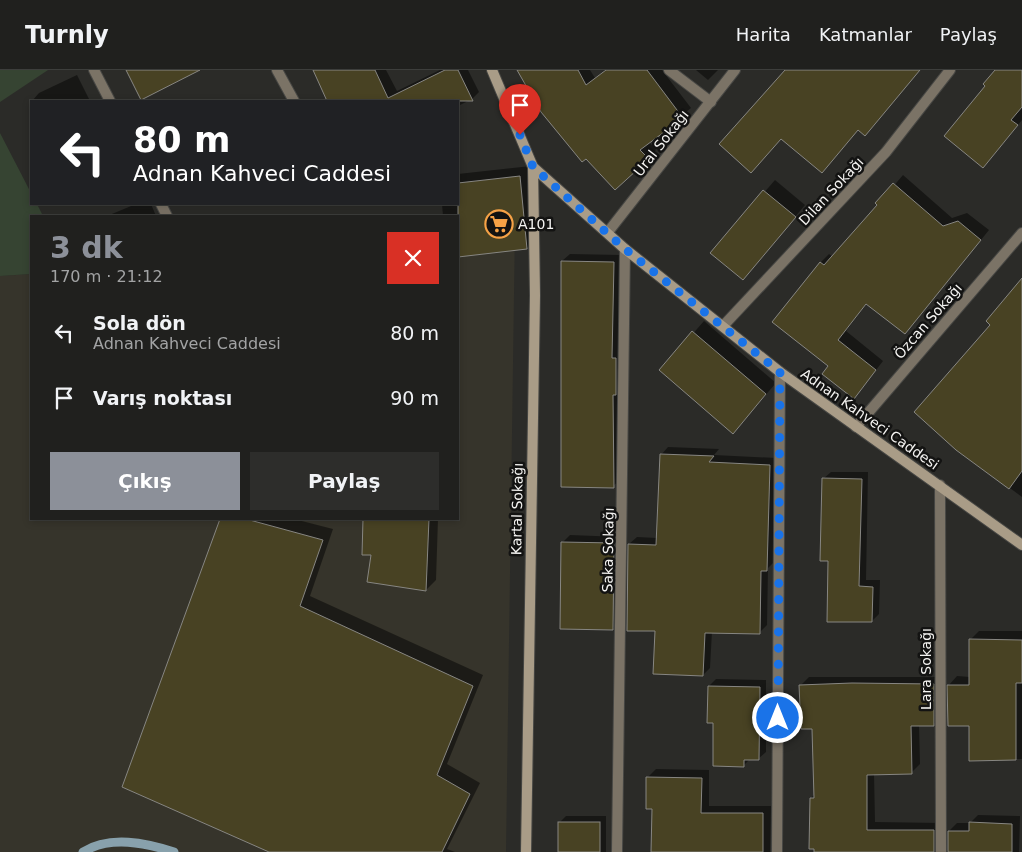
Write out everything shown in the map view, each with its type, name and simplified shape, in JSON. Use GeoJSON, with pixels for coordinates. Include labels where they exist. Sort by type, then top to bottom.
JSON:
{"type":"FeatureCollection","features":[{"type":"Feature","properties":{"kind":"main road","name":"Adnan Kahveci Caddesi"},"geometry":{"type":"LineString","coordinates":[[492,70],[533,167],[625,249],[724,325],[780,372],[856,428],[940,485],[1022,546]]}},
{"type":"Feature","properties":{"kind":"main road","name":"Kartal Sokağı"},"geometry":{"type":"LineString","coordinates":[[526,852],[535,296],[533,167]]}},
{"type":"Feature","properties":{"kind":"street"},"geometry":{"type":"LineString","coordinates":[[94,70],[109,100]]}},
{"type":"Feature","properties":{"kind":"street"},"geometry":{"type":"LineString","coordinates":[[277,70],[293,100]]}},
{"type":"Feature","properties":{"kind":"street"},"geometry":{"type":"LineString","coordinates":[[670,70],[711,102]]}},
{"type":"Feature","properties":{"kind":"street","name":"Ural Sokağı"},"geometry":{"type":"LineString","coordinates":[[608,232],[735,70]]}},
{"type":"Feature","properties":{"kind":"street","name":"Dilan Sokağı"},"geometry":{"type":"LineString","coordinates":[[724,325],[886,152],[950,70]]}},
{"type":"Feature","properties":{"kind":"street","name":"Özcan Sokağı"},"geometry":{"type":"LineString","coordinates":[[856,428],[1022,233]]}},
{"type":"Feature","properties":{"kind":"street","name":"Saka Sokağı"},"geometry":{"type":"LineString","coordinates":[[617,852],[625,249]]}},
{"type":"Feature","properties":{"kind":"street"},"geometry":{"type":"LineString","coordinates":[[777,852],[780,372]]}},
{"type":"Feature","properties":{"kind":"street","name":"Lara Sokağı"},"geometry":{"type":"LineString","coordinates":[[940,485],[941,852]]}},
{"type":"Feature","properties":{"kind":"shaded area"},"geometry":{"type":"Polygon","coordinates":[[[515,225],[506,852],[0,852],[0,276],[30,274],[30,520],[459,520],[459,231],[515,225]]]}},
{"type":"Feature","properties":{"kind":"green space"},"geometry":{"type":"Polygon","coordinates":[[[0,70],[48,70],[0,102],[0,70]]]}},
{"type":"Feature","properties":{"kind":"green space"},"geometry":{"type":"Polygon","coordinates":[[[0,133],[30,191],[30,205],[38,205],[42,215],[30,215],[30,274],[0,276],[0,133]]]}},
{"type":"Feature","properties":{"kind":"building"},"geometry":{"type":"Polygon","coordinates":[[[126,70],[200,70],[141,100],[126,70]]]}},
{"type":"Feature","properties":{"kind":"building"},"geometry":{"type":"Polygon","coordinates":[[[313,70],[375,70],[388,98],[445,70],[458,70],[473,101],[459,100],[327,100],[313,70]]]}},
{"type":"Feature","properties":{"kind":"building"},"geometry":{"type":"Polygon","coordinates":[[[517,70],[578,70],[586,85],[606,70],[647,70],[683,118],[640,150],[649,159],[615,190],[586,159],[582,162],[541,112],[517,70]]]}},
{"type":"Feature","properties":{"kind":"building"},"geometry":{"type":"Polygon","coordinates":[[[785,70],[920,70],[865,136],[858,130],[822,173],[781,139],[751,173],[719,144],[785,70]]]}},
{"type":"Feature","properties":{"kind":"building"},"geometry":{"type":"Polygon","coordinates":[[[995,70],[1022,70],[1022,107],[1011,120],[1018,125],[983,168],[944,136],[985,86],[983,84],[995,70]]]}},
{"type":"Feature","properties":{"kind":"building"},"geometry":{"type":"Polygon","coordinates":[[[520,176],[527,249],[459,257],[459,183],[520,176]]]}},
{"type":"Feature","properties":{"kind":"building"},"geometry":{"type":"Polygon","coordinates":[[[893,183],[943,226],[958,221],[981,240],[905,334],[866,304],[838,340],[876,370],[854,399],[822,374],[828,366],[772,322],[820,262],[824,265],[877,205],[875,203],[893,183]]]}},
{"type":"Feature","properties":{"kind":"building"},"geometry":{"type":"Polygon","coordinates":[[[763,190],[796,217],[743,280],[710,253],[763,190]]]}},
{"type":"Feature","properties":{"kind":"building"},"geometry":{"type":"Polygon","coordinates":[[[561,261],[614,262],[612,358],[616,358],[616,395],[613,395],[614,488],[561,487],[561,261]]]}},
{"type":"Feature","properties":{"kind":"building"},"geometry":{"type":"Polygon","coordinates":[[[1022,278],[1022,471],[1009,489],[956,450],[914,412],[990,325],[986,321],[1022,278]]]}},
{"type":"Feature","properties":{"kind":"building"},"geometry":{"type":"Polygon","coordinates":[[[692,331],[766,394],[733,434],[659,370],[692,331]]]}},
{"type":"Feature","properties":{"kind":"building"},"geometry":{"type":"Polygon","coordinates":[[[660,454],[714,456],[709,462],[770,465],[767,571],[761,571],[760,634],[705,633],[703,676],[653,674],[655,631],[627,631],[628,544],[656,545],[660,454]]]}},
{"type":"Feature","properties":{"kind":"building"},"geometry":{"type":"Polygon","coordinates":[[[822,478],[862,479],[859,586],[873,587],[872,622],[827,622],[828,561],[820,561],[822,478]]]}},
{"type":"Feature","properties":{"kind":"building"},"geometry":{"type":"Polygon","coordinates":[[[220,520],[250,520],[323,540],[300,606],[473,686],[437,775],[470,794],[442,852],[269,852],[122,787],[220,520]]]}},
{"type":"Feature","properties":{"kind":"building"},"geometry":{"type":"Polygon","coordinates":[[[363,520],[429,520],[426,591],[367,582],[371,555],[362,555],[363,520]]]}},
{"type":"Feature","properties":{"kind":"building"},"geometry":{"type":"Polygon","coordinates":[[[561,542],[614,543],[613,630],[560,629],[561,542]]]}},
{"type":"Feature","properties":{"kind":"building"},"geometry":{"type":"Polygon","coordinates":[[[969,639],[1022,640],[1022,683],[1016,683],[1016,760],[969,761],[969,726],[948,726],[947,685],[969,685],[969,639]]]}},
{"type":"Feature","properties":{"kind":"building"},"geometry":{"type":"Polygon","coordinates":[[[852,683],[934,684],[934,726],[911,726],[912,774],[867,775],[867,830],[934,830],[934,852],[814,852],[814,849],[809,849],[810,798],[814,798],[812,729],[801,729],[799,685],[852,683]]]}},
{"type":"Feature","properties":{"kind":"building"},"geometry":{"type":"Polygon","coordinates":[[[708,686],[760,687],[759,760],[744,760],[744,767],[713,766],[713,723],[707,723],[708,686]]]}},
{"type":"Feature","properties":{"kind":"building"},"geometry":{"type":"Polygon","coordinates":[[[646,777],[702,778],[701,813],[763,813],[763,852],[651,852],[652,809],[646,809],[646,777]]]}},
{"type":"Feature","properties":{"kind":"building"},"geometry":{"type":"Polygon","coordinates":[[[558,822],[600,822],[600,852],[558,852],[558,822]]]}},
{"type":"Feature","properties":{"kind":"building"},"geometry":{"type":"Polygon","coordinates":[[[969,822],[1012,824],[1012,852],[948,852],[948,831],[969,831],[969,822]]]}},
{"type":"Feature","properties":{"kind":"waterway"},"geometry":{"type":"LineString","coordinates":[[83,852],[94,847],[116,842],[152,846],[174,852]]}},
{"type":"Feature","properties":{"kind":"place","name":"A101"},"geometry":{"type":"Point","coordinates":[499,224]}},
{"type":"Feature","properties":{"kind":"route"},"geometry":{"type":"LineString","coordinates":[[520,135],[533,167],[625,249],[724,325],[780,372],[778,718]]}}]}
